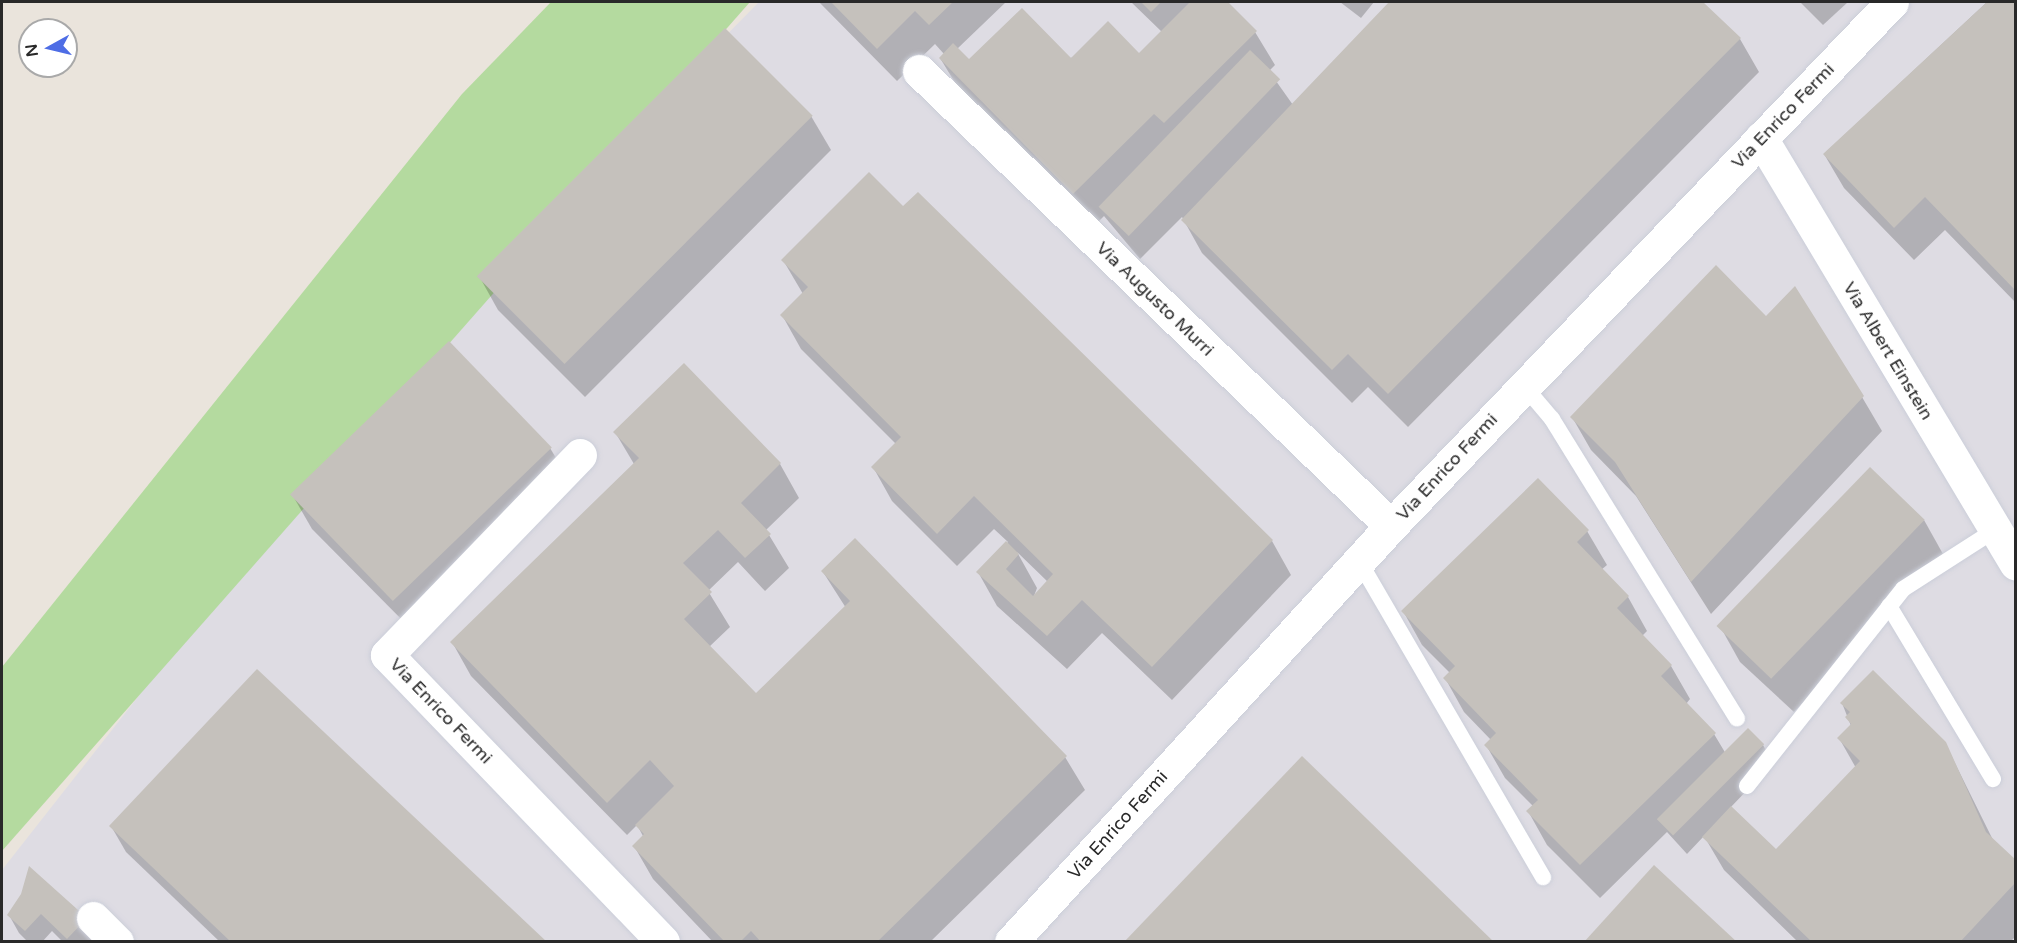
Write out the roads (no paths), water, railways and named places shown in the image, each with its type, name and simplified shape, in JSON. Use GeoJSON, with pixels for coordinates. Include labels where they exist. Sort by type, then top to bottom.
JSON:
{"type":"FeatureCollection","features":[{"type":"Feature","properties":{"kind":"street","name":"Via Enrico Fermi"},"geometry":{"type":"LineString","coordinates":[[1011,942],[1391,526],[1892,2]]}},
{"type":"Feature","properties":{"kind":"street","name":"Via Augusto Murri"},"geometry":{"type":"LineString","coordinates":[[919,71],[1391,526]]}},
{"type":"Feature","properties":{"kind":"street","name":"Via Albert Einstein"},"geometry":{"type":"LineString","coordinates":[[1761,138],[2016,564]]}},
{"type":"Feature","properties":{"kind":"street","name":"Via Enrico Fermi"},"geometry":{"type":"LineString","coordinates":[[580,456],[387,655],[663,942]]}},
{"type":"Feature","properties":{"kind":"street"},"geometry":{"type":"LineString","coordinates":[[93,918],[117,942]]}},
{"type":"Feature","properties":{"kind":"lane"},"geometry":{"type":"LineString","coordinates":[[1524,386],[1552,419],[1737,719]]}},
{"type":"Feature","properties":{"kind":"lane"},"geometry":{"type":"LineString","coordinates":[[1748,786],[1903,589],[1995,530]]}},
{"type":"Feature","properties":{"kind":"lane"},"geometry":{"type":"LineString","coordinates":[[1359,561],[1543,877]]}},
{"type":"Feature","properties":{"kind":"lane"},"geometry":{"type":"LineString","coordinates":[[1889,606],[1993,779]]}}]}
